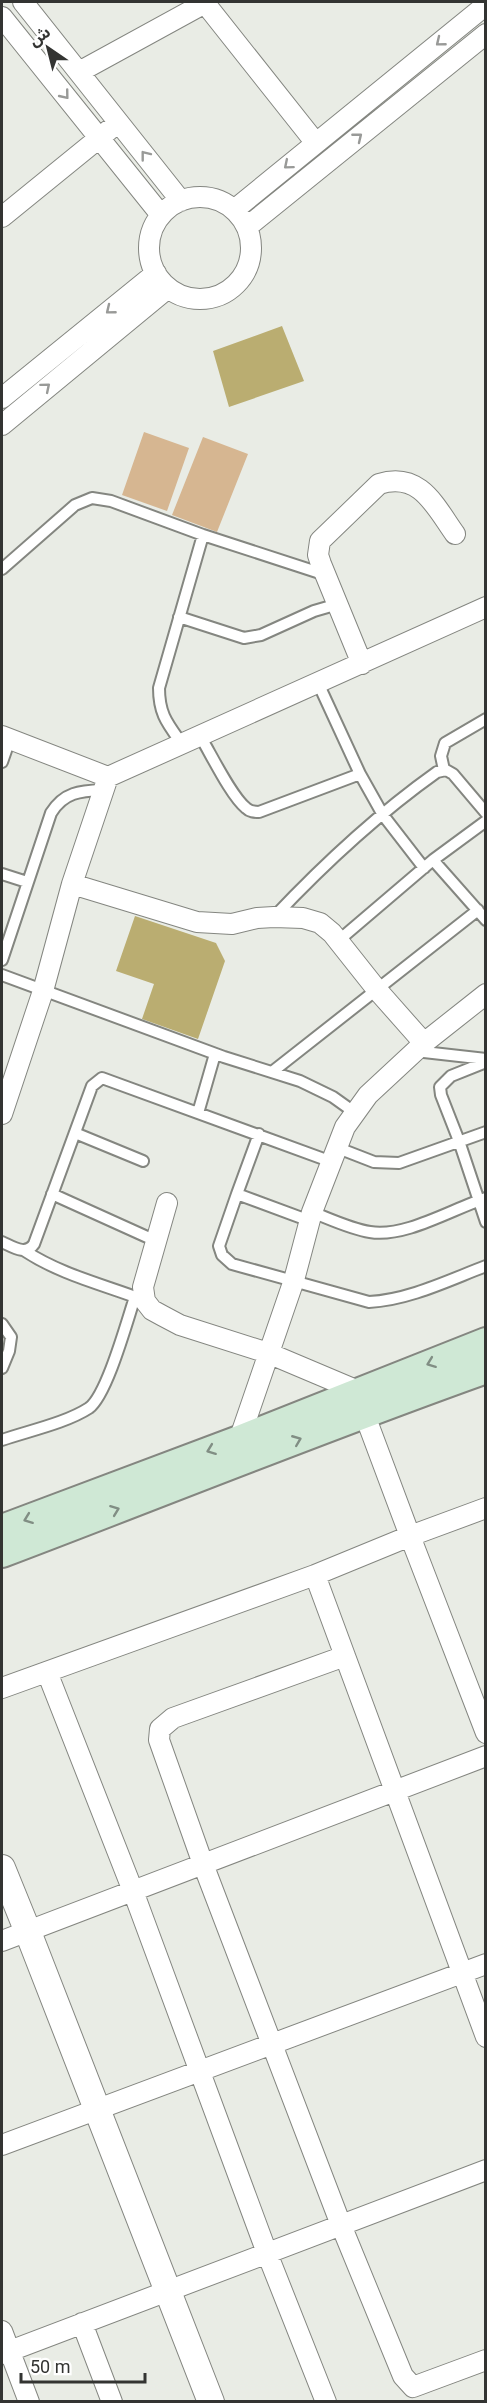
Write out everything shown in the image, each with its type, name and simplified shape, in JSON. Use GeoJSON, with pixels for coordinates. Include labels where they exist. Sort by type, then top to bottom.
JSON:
{"type":"FeatureCollection","features":[{"type":"Feature","properties":{"kind":"main road"},"geometry":{"type":"LineString","coordinates":[[2,1553],[241,1450],[361,1402],[486,1342]]}},
{"type":"Feature","properties":{"kind":"main road"},"geometry":{"type":"LineString","coordinates":[[361,1402],[486,1369]]}},
{"type":"Feature","properties":{"kind":"main road"},"geometry":{"type":"LineString","coordinates":[[2,1529],[241,1450]]}},
{"type":"Feature","properties":{"kind":"street"},"geometry":{"type":"LineString","coordinates":[[23,2],[181,201]]}},
{"type":"Feature","properties":{"kind":"street"},"geometry":{"type":"LineString","coordinates":[[79,72],[204,2],[315,142]]}},
{"type":"Feature","properties":{"kind":"street"},"geometry":{"type":"LineString","coordinates":[[234,210],[486,5]]}},
{"type":"Feature","properties":{"kind":"street"},"geometry":{"type":"LineString","coordinates":[[2,17],[162,215]]}},
{"type":"Feature","properties":{"kind":"street"},"geometry":{"type":"LineString","coordinates":[[247,227],[486,34]]}},
{"type":"Feature","properties":{"kind":"street"},"geometry":{"type":"LineString","coordinates":[[2,217],[119,121]]}},
{"type":"Feature","properties":{"kind":"street"},"geometry":{"type":"LineString","coordinates":[[205,197],[221,201],[234,210],[247,227],[252,244],[250,261],[243,276],[232,289],[217,297],[200,300],[183,297],[162,281],[150,260],[149,245],[152,232],[162,215],[181,201],[205,197]]}},
{"type":"Feature","properties":{"kind":"street"},"geometry":{"type":"LineString","coordinates":[[2,398],[162,281]]}},
{"type":"Feature","properties":{"kind":"street"},"geometry":{"type":"LineString","coordinates":[[2,425],[162,281]]}},
{"type":"Feature","properties":{"kind":"street"},"geometry":{"type":"LineString","coordinates":[[362,664],[318,555],[320,541],[374,488],[389,481],[403,480],[424,491],[455,534]]}},
{"type":"Feature","properties":{"kind":"street"},"geometry":{"type":"LineString","coordinates":[[2,1114],[43,992],[72,884],[106,783],[191,740],[486,607]]}},
{"type":"Feature","properties":{"kind":"street"},"geometry":{"type":"LineString","coordinates":[[6,737],[106,783]]}},
{"type":"Feature","properties":{"kind":"street"},"geometry":{"type":"LineString","coordinates":[[72,884],[197,922],[232,924],[257,918],[274,917],[312,920],[326,927],[338,941],[420,1047]]}},
{"type":"Feature","properties":{"kind":"street"},"geometry":{"type":"LineString","coordinates":[[241,1450],[268,1353],[294,1280],[311,1217],[345,1127],[354,1112],[387,1076],[486,993]]}},
{"type":"Feature","properties":{"kind":"street"},"geometry":{"type":"LineString","coordinates":[[167,1203],[140,1299],[152,1310],[180,1325],[268,1353],[361,1402],[486,1733]]}},
{"type":"Feature","properties":{"kind":"street"},"geometry":{"type":"LineString","coordinates":[[2,1688],[315,1575],[486,1508]]}},
{"type":"Feature","properties":{"kind":"street"},"geometry":{"type":"LineString","coordinates":[[315,1575],[486,2037]]}},
{"type":"Feature","properties":{"kind":"street"},"geometry":{"type":"LineString","coordinates":[[345,1656],[173,1718],[160,1729],[159,1740],[203,1864],[395,2360],[408,2384],[413,2388],[486,2360]]}},
{"type":"Feature","properties":{"kind":"street"},"geometry":{"type":"LineString","coordinates":[[47,1672],[133,1891],[267,2253],[326,2402]]}},
{"type":"Feature","properties":{"kind":"street"},"geometry":{"type":"LineString","coordinates":[[2,1941],[486,1756]]}},
{"type":"Feature","properties":{"kind":"street"},"geometry":{"type":"LineString","coordinates":[[2,1868],[210,2402]]}},
{"type":"Feature","properties":{"kind":"street"},"geometry":{"type":"LineString","coordinates":[[2,2145],[486,1964]]}},
{"type":"Feature","properties":{"kind":"street"},"geometry":{"type":"LineString","coordinates":[[5,2353],[486,2170]]}},
{"type":"Feature","properties":{"kind":"street"},"geometry":{"type":"LineString","coordinates":[[82,2324],[112,2402]]}},
{"type":"Feature","properties":{"kind":"street"},"geometry":{"type":"LineString","coordinates":[[2,2331],[5,2353],[29,2402]]}},
{"type":"Feature","properties":{"kind":"lane"},"geometry":{"type":"LineString","coordinates":[[2,570],[66,513],[86,499],[111,501],[203,535],[326,575]]}},
{"type":"Feature","properties":{"kind":"lane"},"geometry":{"type":"LineString","coordinates":[[203,535],[159,688],[159,706],[164,719],[191,740],[251,812],[259,812],[360,774]]}},
{"type":"Feature","properties":{"kind":"lane"},"geometry":{"type":"LineString","coordinates":[[179,617],[244,638],[261,634],[314,611],[338,604]]}},
{"type":"Feature","properties":{"kind":"lane"},"geometry":{"type":"LineString","coordinates":[[318,683],[360,774],[383,815],[424,868]]}},
{"type":"Feature","properties":{"kind":"lane"},"geometry":{"type":"LineString","coordinates":[[444,770],[441,756],[445,743],[486,718]]}},
{"type":"Feature","properties":{"kind":"lane"},"geometry":{"type":"LineString","coordinates":[[2,762],[6,737]]}},
{"type":"Feature","properties":{"kind":"lane"},"geometry":{"type":"LineString","coordinates":[[444,770],[453,774],[486,813]]}},
{"type":"Feature","properties":{"kind":"lane"},"geometry":{"type":"LineString","coordinates":[[274,917],[303,885],[383,815],[432,776],[444,770]]}},
{"type":"Feature","properties":{"kind":"lane"},"geometry":{"type":"LineString","coordinates":[[2,960],[51,813],[57,804],[77,791],[106,783]]}},
{"type":"Feature","properties":{"kind":"lane"},"geometry":{"type":"LineString","coordinates":[[338,941],[424,868],[486,821]]}},
{"type":"Feature","properties":{"kind":"lane"},"geometry":{"type":"LineString","coordinates":[[434,860],[486,920]]}},
{"type":"Feature","properties":{"kind":"lane"},"geometry":{"type":"LineString","coordinates":[[2,874],[27,882]]}},
{"type":"Feature","properties":{"kind":"lane"},"geometry":{"type":"LineString","coordinates":[[272,1072],[378,991],[478,910]]}},
{"type":"Feature","properties":{"kind":"lane"},"geometry":{"type":"LineString","coordinates":[[2,975],[43,992],[319,1090],[354,1112]]}},
{"type":"Feature","properties":{"kind":"lane"},"geometry":{"type":"LineString","coordinates":[[420,1047],[486,1060]]}},
{"type":"Feature","properties":{"kind":"lane"},"geometry":{"type":"LineString","coordinates":[[198,1113],[215,1054]]}},
{"type":"Feature","properties":{"kind":"lane"},"geometry":{"type":"LineString","coordinates":[[486,1060],[444,1080],[440,1087],[441,1095],[481,1199],[486,1222]]}},
{"type":"Feature","properties":{"kind":"lane"},"geometry":{"type":"LineString","coordinates":[[25,1251],[30,1250],[34,1244],[92,1086],[102,1078],[259,1134],[335,1155],[386,1164],[399,1163],[486,1132]]}},
{"type":"Feature","properties":{"kind":"lane"},"geometry":{"type":"LineString","coordinates":[[75,1133],[142,1161]]}},
{"type":"Feature","properties":{"kind":"lane"},"geometry":{"type":"LineString","coordinates":[[259,1134],[220,1241],[222,1255],[232,1264],[359,1300],[381,1301],[421,1290],[486,1266]]}},
{"type":"Feature","properties":{"kind":"lane"},"geometry":{"type":"LineString","coordinates":[[52,1194],[156,1241]]}},
{"type":"Feature","properties":{"kind":"lane"},"geometry":{"type":"LineString","coordinates":[[237,1194],[369,1232],[402,1229],[481,1199]]}},
{"type":"Feature","properties":{"kind":"lane"},"geometry":{"type":"LineString","coordinates":[[2,1242],[25,1251],[59,1270],[140,1299],[105,1382],[92,1404],[77,1414],[2,1440]]}},
{"type":"Feature","properties":{"kind":"lane"},"geometry":{"type":"LineString","coordinates":[[2,1324],[11,1337],[9,1351],[2,1368]]}},
{"type":"Feature","properties":{"kind":"shaded area"},"geometry":{"type":"Polygon","coordinates":[[[144,432],[189,448],[167,511],[122,495],[144,432]]]}},
{"type":"Feature","properties":{"kind":"shaded area"},"geometry":{"type":"Polygon","coordinates":[[[203,437],[248,454],[217,532],[172,515],[203,437]]]}},
{"type":"Feature","properties":{"kind":"building"},"geometry":{"type":"Polygon","coordinates":[[[282,326],[304,381],[229,407],[213,351],[282,326]]]}},
{"type":"Feature","properties":{"kind":"building"},"geometry":{"type":"Polygon","coordinates":[[[135,916],[216,943],[225,961],[198,1039],[142,1019],[154,984],[116,971],[135,916]]]}}]}
